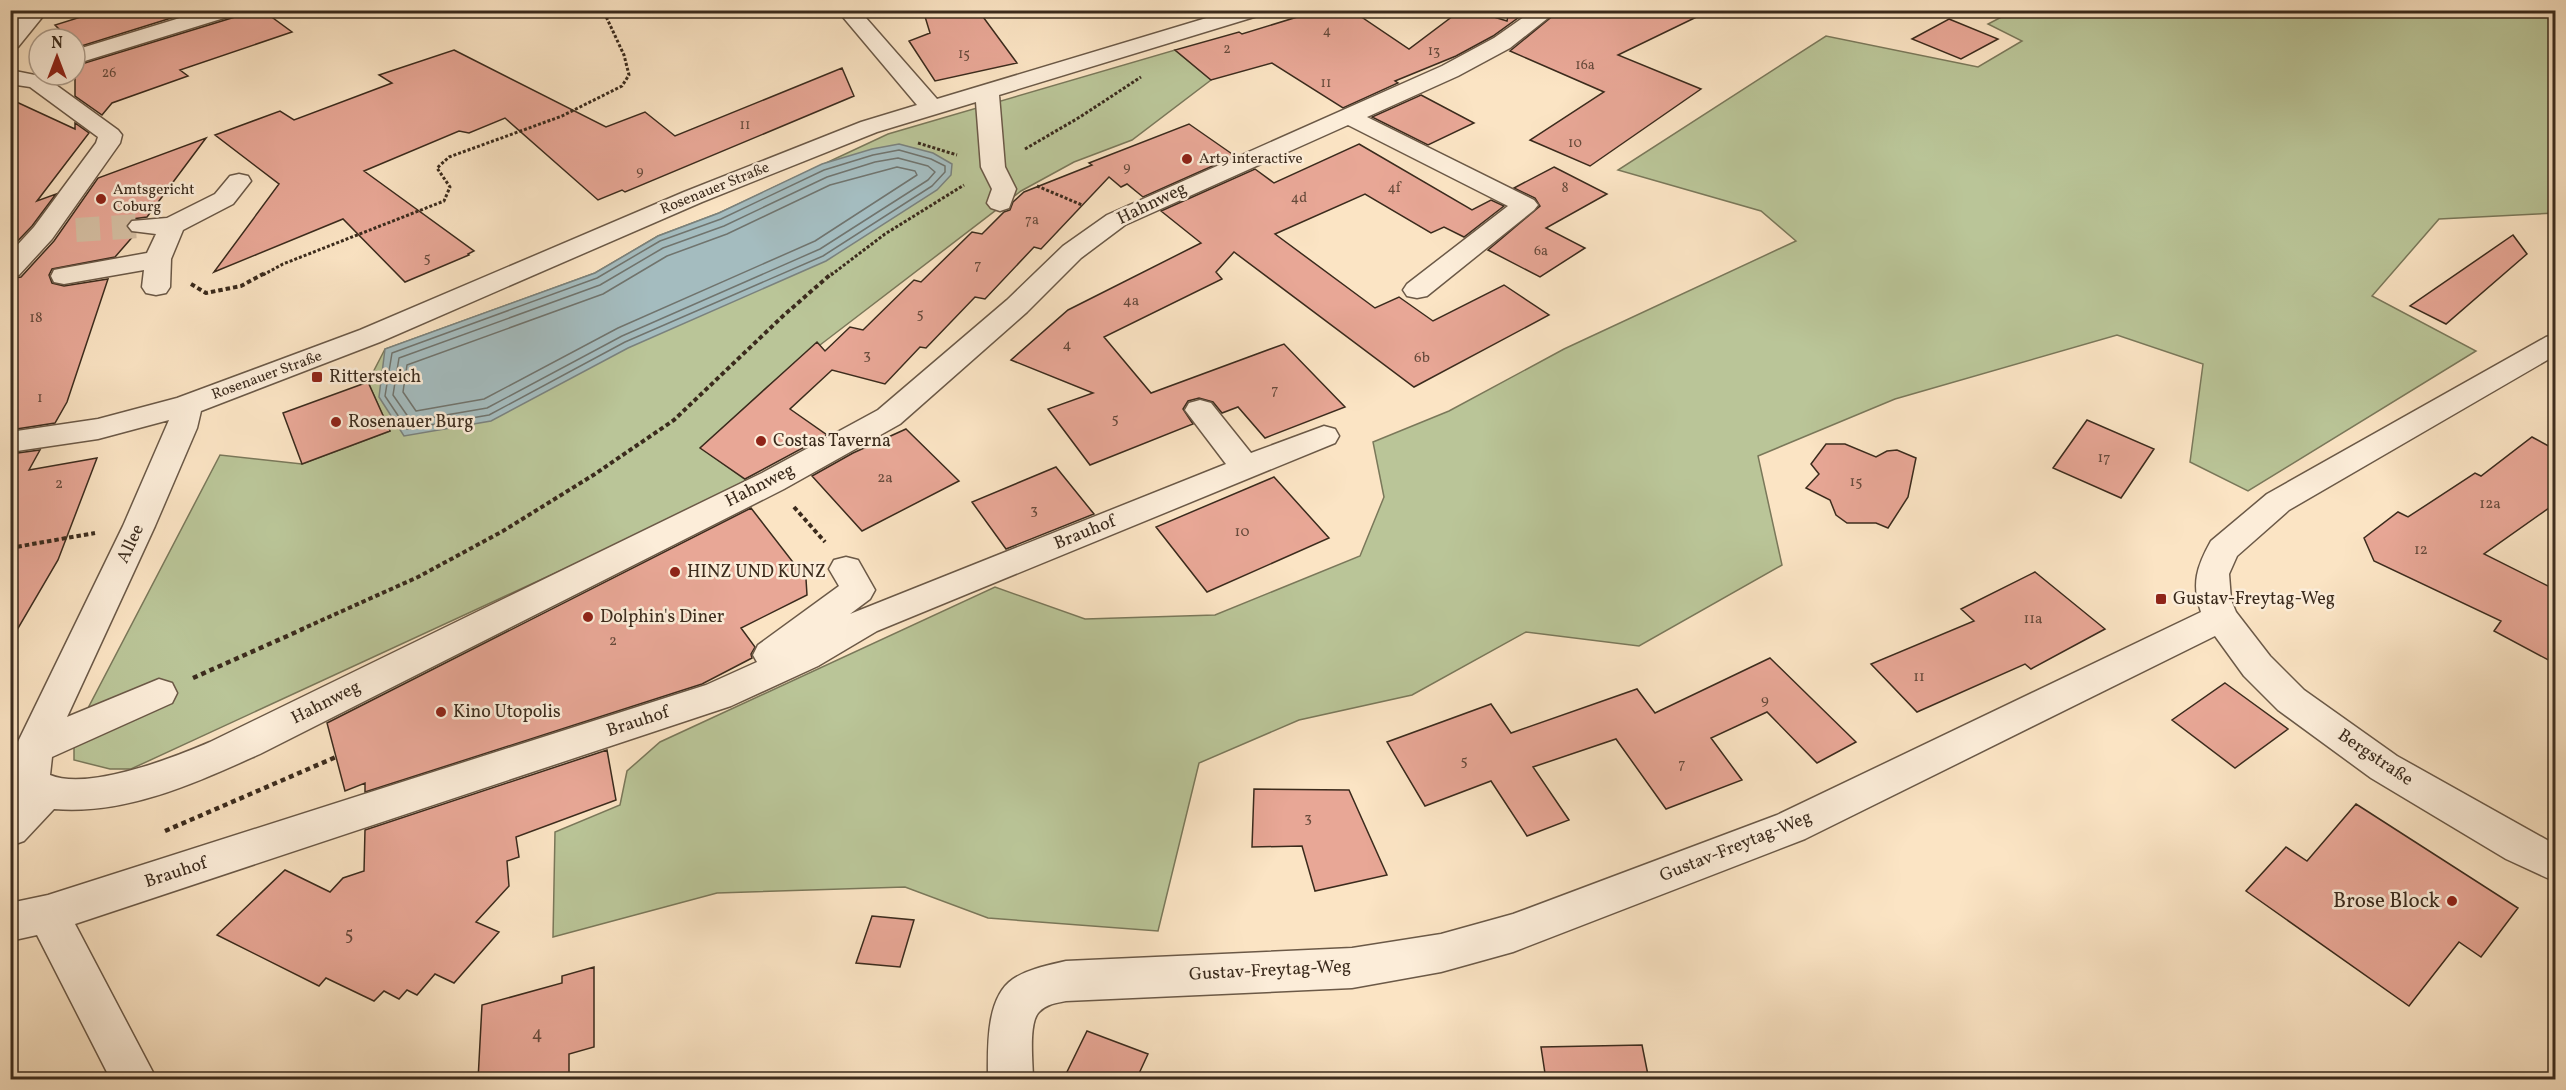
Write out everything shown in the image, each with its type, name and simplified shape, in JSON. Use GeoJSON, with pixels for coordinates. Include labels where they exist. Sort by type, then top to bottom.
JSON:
{"type":"FeatureCollection","features":[{"type":"Feature","properties":{"kind":"street"},"geometry":{"type":"LineString","coordinates":[[87,53],[230,10]]}},
{"type":"Feature","properties":{"kind":"street"},"geometry":{"type":"LineString","coordinates":[[847,10],[932,108]]}},
{"type":"Feature","properties":{"kind":"street","name":"Hahnweg"},"geometry":{"type":"LineString","coordinates":[[46,792],[71,796],[115,790],[181,772],[247,743],[773,481],[889,417],[1017,306],[1072,252],[1116,220],[1450,71],[1502,43],[1548,10]]}},
{"type":"Feature","properties":{"kind":"street","name":"Rosenauer Straße"},"geometry":{"type":"LineString","coordinates":[[187,405],[370,336],[693,197],[869,127],[1165,40],[1245,12]]}},
{"type":"Feature","properties":{"kind":"street"},"geometry":{"type":"LineString","coordinates":[[10,42],[33,15]]}},
{"type":"Feature","properties":{"kind":"street"},"geometry":{"type":"LineString","coordinates":[[10,68],[27,65]]}},
{"type":"Feature","properties":{"kind":"street"},"geometry":{"type":"LineString","coordinates":[[10,77],[37,82],[110,135],[108,143],[42,233],[10,269]]}},
{"type":"Feature","properties":{"kind":"street"},"geometry":{"type":"LineString","coordinates":[[987,92],[993,167],[1004,189],[1000,203]]}},
{"type":"Feature","properties":{"kind":"street"},"geometry":{"type":"LineString","coordinates":[[1347,117],[1525,205],[1417,290]]}},
{"type":"Feature","properties":{"kind":"street"},"geometry":{"type":"LineString","coordinates":[[141,226],[172,226],[224,199],[238,181]]}},
{"type":"Feature","properties":{"kind":"street"},"geometry":{"type":"LineString","coordinates":[[156,287],[158,259],[172,226]]}},
{"type":"Feature","properties":{"kind":"street"},"geometry":{"type":"LineString","coordinates":[[42,233],[76,230]]}},
{"type":"Feature","properties":{"kind":"street"},"geometry":{"type":"LineString","coordinates":[[64,276],[158,259]]}},
{"type":"Feature","properties":{"kind":"street"},"geometry":{"type":"LineString","coordinates":[[2221,618],[2214,600],[2212,574],[2223,549],[2278,502],[2556,343]]}},
{"type":"Feature","properties":{"kind":"street"},"geometry":{"type":"LineString","coordinates":[[10,442],[98,429],[187,405]]}},
{"type":"Feature","properties":{"kind":"street","name":"Allee"},"geometry":{"type":"LineString","coordinates":[[46,792],[30,782],[34,747],[139,526],[182,428],[187,405]]}},
{"type":"Feature","properties":{"kind":"street"},"geometry":{"type":"LineString","coordinates":[[1200,410],[1246,468]]}},
{"type":"Feature","properties":{"kind":"street","name":"Brauhof"},"geometry":{"type":"LineString","coordinates":[[29,918],[718,696],[805,656],[865,622],[1324,436]]}},
{"type":"Feature","properties":{"kind":"street"},"geometry":{"type":"LineString","coordinates":[[718,696],[858,590],[846,569]]}},
{"type":"Feature","properties":{"kind":"street","name":"Bergstraße"},"geometry":{"type":"LineString","coordinates":[[2221,618],[2257,666],[2290,700],[2384,767],[2520,847],[2556,865]]}},
{"type":"Feature","properties":{"kind":"street","name":"Gustav-Freytag-Weg"},"geometry":{"type":"LineString","coordinates":[[1011,1080],[1011,1030],[1016,1009],[1028,993],[1066,981],[1352,968],[1441,953],[1513,933],[1791,827],[2221,618]]}},
{"type":"Feature","properties":{"kind":"street"},"geometry":{"type":"LineString","coordinates":[[34,747],[159,693]]}},
{"type":"Feature","properties":{"kind":"street"},"geometry":{"type":"LineString","coordinates":[[10,829],[46,792]]}},
{"type":"Feature","properties":{"kind":"street"},"geometry":{"type":"LineString","coordinates":[[29,918],[135,1080]]}},
{"type":"Feature","properties":{"kind":"path"},"geometry":{"type":"LineString","coordinates":[[156,287],[193,284],[207,294],[241,286],[282,264],[444,201],[450,187],[437,168],[449,157],[562,116],[622,86],[629,75],[624,55],[603,10]]}},
{"type":"Feature","properties":{"kind":"path"},"geometry":{"type":"LineString","coordinates":[[159,693],[418,577],[503,531],[594,474],[674,420],[783,316],[843,264],[885,234],[1123,90],[1151,69],[1165,40]]}},
{"type":"Feature","properties":{"kind":"path"},"geometry":{"type":"LineString","coordinates":[[869,127],[993,167],[1116,220]]}},
{"type":"Feature","properties":{"kind":"path"},"geometry":{"type":"LineString","coordinates":[[792,504],[822,539]]}},
{"type":"Feature","properties":{"kind":"path"},"geometry":{"type":"LineString","coordinates":[[10,548],[81,535]]}},
{"type":"Feature","properties":{"kind":"path"},"geometry":{"type":"LineString","coordinates":[[161,833],[336,757]]}},
{"type":"Feature","properties":{"kind":"green space"},"geometry":{"type":"Polygon","coordinates":[[[2013,11],[2555,11],[2555,213],[2439,219],[2372,296],[2476,351],[2248,491],[2190,462],[2203,364],[2117,335],[1895,399],[1758,456],[1782,565],[1639,646],[1526,632],[1412,695],[1299,720],[1199,763],[1158,931],[988,918],[905,887],[717,893],[553,937],[555,832],[620,805],[627,771],[660,742],[995,587],[1085,619],[1215,615],[1360,556],[1384,497],[1373,442],[1449,411],[1564,349],[1796,241],[1761,211],[1618,170],[1826,36],[1978,67],[2022,41],[1988,24],[2013,11]]]}},
{"type":"Feature","properties":{"kind":"green space"},"geometry":{"type":"Polygon","coordinates":[[[1175,50],[1211,80],[1132,140],[1074,162],[1021,191],[767,387],[701,448],[750,483],[131,769],[110,769],[74,760],[74,735],[220,455],[302,464],[390,431],[368,382],[385,349],[595,273],[658,236],[719,213],[888,134],[1175,50]]]}},
{"type":"Feature","properties":{"kind":"water","name":"Rittersteich"},"geometry":{"type":"Polygon","coordinates":[[[899,144],[933,153],[952,164],[951,175],[937,190],[826,261],[628,348],[491,421],[404,436],[379,397],[385,349],[595,273],[658,236],[719,213],[822,164],[872,149],[899,144]]]}},
{"type":"Feature","properties":{"kind":"building"},"geometry":{"type":"Polygon","coordinates":[[[103,10],[197,10],[87,44],[87,27],[57,27],[55,25],[103,10]]]}},
{"type":"Feature","properties":{"kind":"building"},"geometry":{"type":"Polygon","coordinates":[[[242,10],[262,10],[292,32],[180,70],[188,76],[112,103],[102,115],[75,96],[75,87],[87,87],[87,62],[238,16],[242,10]]]}},
{"type":"Feature","properties":{"kind":"building"},"geometry":{"type":"Polygon","coordinates":[[[923,10],[978,10],[1017,63],[935,81],[909,41],[930,33],[923,10]]]}},
{"type":"Feature","properties":{"kind":"building"},"geometry":{"type":"Polygon","coordinates":[[[1320,10],[1351,10],[1409,49],[1461,10],[1471,10],[1507,21],[1509,10],[1529,10],[1493,36],[1456,56],[1395,81],[1398,83],[1343,108],[1272,63],[1211,80],[1175,50],[1239,32],[1242,34],[1320,10]]]}},
{"type":"Feature","properties":{"kind":"building"},"geometry":{"type":"Polygon","coordinates":[[[1560,10],[1711,10],[1618,55],[1701,89],[1590,166],[1530,140],[1604,92],[1510,51],[1560,10]]]}},
{"type":"Feature","properties":{"kind":"building"},"geometry":{"type":"Polygon","coordinates":[[[1949,19],[1998,39],[1961,59],[1912,39],[1949,19]]]}},
{"type":"Feature","properties":{"kind":"building"},"geometry":{"type":"Polygon","coordinates":[[[454,50],[606,127],[645,112],[675,136],[842,68],[854,96],[625,192],[622,190],[598,200],[505,118],[469,133],[459,131],[364,171],[474,251],[469,255],[405,282],[343,219],[214,272],[279,184],[215,135],[280,111],[294,120],[392,83],[379,75],[454,50]]]}},
{"type":"Feature","properties":{"kind":"building"},"geometry":{"type":"Polygon","coordinates":[[[1421,95],[1474,123],[1428,145],[1372,117],[1421,95]]]}},
{"type":"Feature","properties":{"kind":"building"},"geometry":{"type":"Polygon","coordinates":[[[10,99],[75,129],[75,123],[89,133],[37,201],[56,194],[32,226],[10,249],[10,99]]]}},
{"type":"Feature","properties":{"kind":"building"},"geometry":{"type":"Polygon","coordinates":[[[1189,124],[1235,156],[1143,197],[1127,184],[1121,187],[1109,177],[1041,249],[1034,247],[985,299],[975,297],[926,348],[920,347],[885,384],[832,370],[790,409],[827,435],[745,479],[700,448],[817,342],[825,351],[850,327],[863,330],[914,280],[921,282],[972,232],[982,234],[1004,212],[1010,210],[1013,202],[1024,192],[1092,165],[1089,163],[1189,124]]]}},
{"type":"Feature","properties":{"kind":"building"},"geometry":{"type":"Polygon","coordinates":[[[206,138],[147,217],[132,219],[126,225],[130,232],[135,234],[115,257],[52,269],[49,275],[52,283],[64,286],[108,279],[67,402],[55,423],[10,430],[10,279],[21,277],[54,241],[98,178],[206,138]]]}},
{"type":"Feature","properties":{"kind":"building"},"geometry":{"type":"Polygon","coordinates":[[[1359,144],[1472,210],[1491,200],[1504,206],[1464,237],[1444,227],[1431,233],[1365,194],[1275,234],[1375,308],[1399,297],[1433,321],[1504,285],[1549,315],[1414,387],[1234,252],[1216,272],[1222,279],[1104,337],[1151,393],[1284,344],[1345,407],[1265,438],[1238,407],[1222,413],[1213,402],[1199,398],[1188,401],[1183,409],[1193,424],[1090,465],[1048,409],[1093,393],[1011,360],[1068,310],[1201,243],[1161,211],[1255,169],[1274,183],[1359,144]]]}},
{"type":"Feature","properties":{"kind":"building"},"geometry":{"type":"Polygon","coordinates":[[[1554,167],[1607,194],[1546,228],[1585,248],[1540,277],[1488,250],[1540,206],[1535,198],[1514,188],[1554,167]]]}},
{"type":"Feature","properties":{"kind":"building"},"geometry":{"type":"Polygon","coordinates":[[[2513,235],[2527,254],[2446,324],[2410,306],[2513,235]]]}},
{"type":"Feature","properties":{"kind":"building","name":"Rosenauer Burg"},"geometry":{"type":"Polygon","coordinates":[[[368,382],[390,431],[302,464],[283,413],[368,382]]]}},
{"type":"Feature","properties":{"kind":"building"},"geometry":{"type":"Polygon","coordinates":[[[2087,420],[2154,449],[2121,498],[2053,468],[2087,420]]]}},
{"type":"Feature","properties":{"kind":"building"},"geometry":{"type":"Polygon","coordinates":[[[906,429],[959,481],[862,531],[812,476],[853,453],[906,429]]]}},
{"type":"Feature","properties":{"kind":"building"},"geometry":{"type":"Polygon","coordinates":[[[2532,437],[2556,450],[2556,503],[2484,554],[2556,590],[2556,664],[2494,631],[2501,621],[2374,561],[2364,538],[2398,512],[2408,517],[2475,473],[2481,476],[2532,437]]]}},
{"type":"Feature","properties":{"kind":"building"},"geometry":{"type":"Polygon","coordinates":[[[1826,444],[1845,444],[1876,457],[1887,451],[1897,450],[1916,458],[1908,497],[1888,528],[1876,523],[1847,523],[1836,515],[1830,500],[1806,488],[1819,474],[1811,464],[1826,444]]]}},
{"type":"Feature","properties":{"kind":"building"},"geometry":{"type":"Polygon","coordinates":[[[40,450],[29,470],[97,458],[58,560],[10,642],[10,454],[40,450]]]}},
{"type":"Feature","properties":{"kind":"building"},"geometry":{"type":"Polygon","coordinates":[[[1056,467],[1094,514],[1006,549],[972,502],[1056,467]]]}},
{"type":"Feature","properties":{"kind":"building"},"geometry":{"type":"Polygon","coordinates":[[[1274,477],[1329,538],[1207,592],[1156,527],[1274,477]]]}},
{"type":"Feature","properties":{"kind":"building"},"geometry":{"type":"Polygon","coordinates":[[[751,508],[806,579],[807,595],[741,628],[755,647],[751,654],[752,658],[702,684],[365,792],[365,783],[345,791],[327,723],[751,508]]]}},
{"type":"Feature","properties":{"kind":"building"},"geometry":{"type":"Polygon","coordinates":[[[2035,572],[2105,629],[2031,669],[2025,664],[1917,712],[1871,664],[1974,621],[1961,609],[2035,572]]]}},
{"type":"Feature","properties":{"kind":"building"},"geometry":{"type":"Polygon","coordinates":[[[1770,658],[1856,742],[1817,763],[1767,712],[1711,738],[1742,780],[1666,809],[1616,739],[1533,767],[1569,820],[1527,836],[1491,781],[1425,806],[1387,742],[1491,704],[1511,733],[1637,689],[1655,713],[1770,658]]]}},
{"type":"Feature","properties":{"kind":"building"},"geometry":{"type":"Polygon","coordinates":[[[2225,683],[2288,729],[2235,768],[2172,720],[2225,683]]]}},
{"type":"Feature","properties":{"kind":"building"},"geometry":{"type":"Polygon","coordinates":[[[607,750],[616,800],[516,837],[519,857],[507,861],[509,886],[476,922],[499,932],[454,983],[435,974],[417,995],[407,990],[399,999],[384,991],[374,1001],[326,978],[319,986],[217,935],[285,870],[330,892],[343,878],[364,871],[365,830],[607,750]]]}},
{"type":"Feature","properties":{"kind":"building"},"geometry":{"type":"Polygon","coordinates":[[[1254,789],[1349,790],[1387,875],[1315,891],[1302,846],[1252,847],[1254,789]]]}},
{"type":"Feature","properties":{"kind":"building","name":"Brose Block"},"geometry":{"type":"Polygon","coordinates":[[[2356,804],[2518,908],[2481,957],[2459,942],[2409,1006],[2246,891],[2286,847],[2307,861],[2356,804]]]}},
{"type":"Feature","properties":{"kind":"building"},"geometry":{"type":"Polygon","coordinates":[[[872,916],[914,920],[900,967],[856,963],[872,916]]]}},
{"type":"Feature","properties":{"kind":"building"},"geometry":{"type":"Polygon","coordinates":[[[594,967],[594,1047],[569,1054],[569,1080],[478,1080],[482,1005],[562,983],[562,976],[594,967]]]}},
{"type":"Feature","properties":{"kind":"building"},"geometry":{"type":"Polygon","coordinates":[[[1087,1031],[1148,1054],[1136,1080],[1063,1080],[1087,1031]]]}},
{"type":"Feature","properties":{"kind":"building"},"geometry":{"type":"Polygon","coordinates":[[[1642,1045],[1649,1080],[1546,1080],[1541,1047],[1642,1045]]]}},
{"type":"Feature","properties":{"kind":"tunnel"},"geometry":{"type":"LineString","coordinates":[[76,230],[141,226]]}},
{"type":"Feature","properties":{"kind":"place","name":"Art9 interactive"},"geometry":{"type":"Point","coordinates":[1187,159]}},
{"type":"Feature","properties":{"kind":"place","name":"Amtsgericht Coburg"},"geometry":{"type":"Point","coordinates":[101,199]}},
{"type":"Feature","properties":{"kind":"place","name":"Rittersteich"},"geometry":{"type":"Point","coordinates":[317,377]}},
{"type":"Feature","properties":{"kind":"place","name":"Rosenauer Burg"},"geometry":{"type":"Point","coordinates":[336,422]}},
{"type":"Feature","properties":{"kind":"place","name":"Costas Taverna"},"geometry":{"type":"Point","coordinates":[761,441]}},
{"type":"Feature","properties":{"kind":"place","name":"HINZ UND KUNZ"},"geometry":{"type":"Point","coordinates":[675,572]}},
{"type":"Feature","properties":{"kind":"place","name":"Gustav-Freytag-Weg"},"geometry":{"type":"Point","coordinates":[2161,599]}},
{"type":"Feature","properties":{"kind":"place","name":"Dolphin's Diner"},"geometry":{"type":"Point","coordinates":[588,617]}},
{"type":"Feature","properties":{"kind":"place","name":"Kino Utopolis"},"geometry":{"type":"Point","coordinates":[441,712]}},
{"type":"Feature","properties":{"kind":"place","name":"Brose Block"},"geometry":{"type":"Point","coordinates":[2452,901]}}]}
